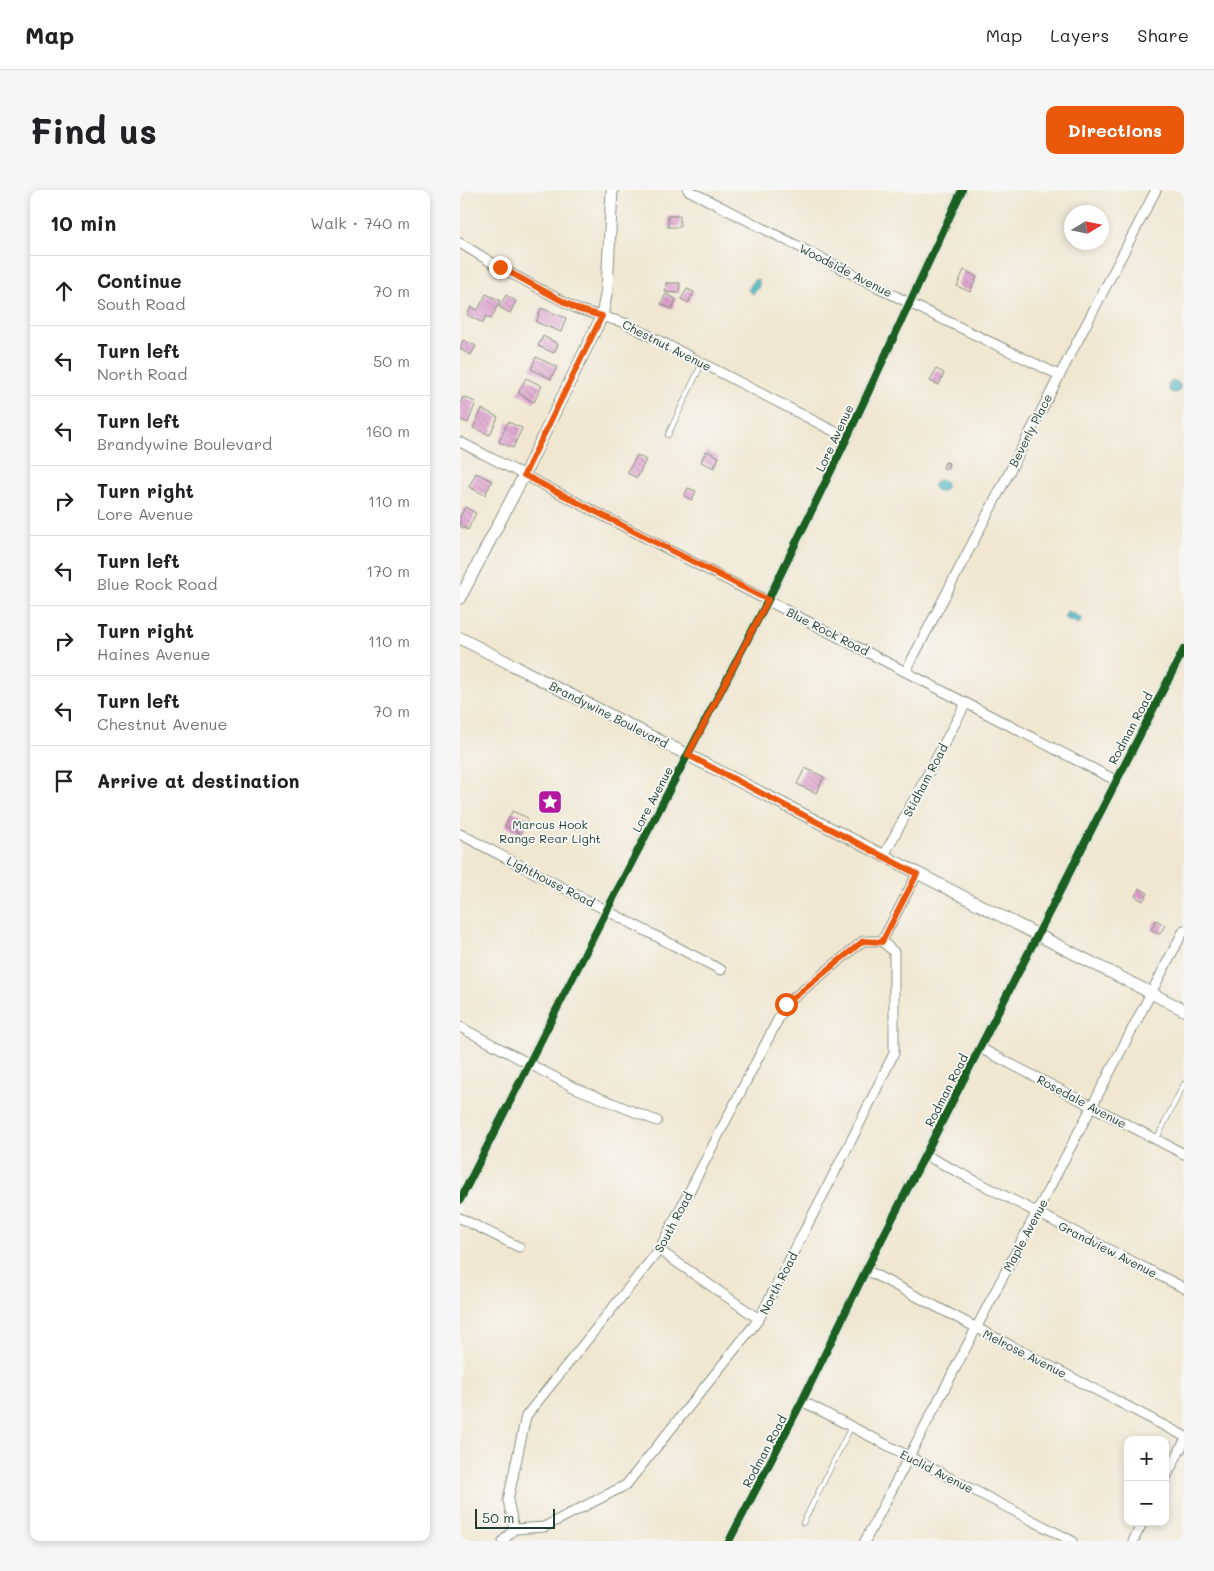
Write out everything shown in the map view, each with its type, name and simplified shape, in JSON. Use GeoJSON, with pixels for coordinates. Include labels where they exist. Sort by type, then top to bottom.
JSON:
{"type":"FeatureCollection","features":[{"type":"Feature","properties":{"kind":"street"},"geometry":{"type":"LineString","coordinates":[[460,598],[524,475],[602,316],[607,289],[612,190]]}},
{"type":"Feature","properties":{"kind":"street","name":"Lore Avenue"},"geometry":{"type":"LineString","coordinates":[[460,1200],[607,910],[768,600],[847,438],[962,190]]}},
{"type":"Feature","properties":{"kind":"street","name":"Beverly Place"},"geometry":{"type":"LineString","coordinates":[[906,671],[1156,190]]}},
{"type":"Feature","properties":{"kind":"street","name":"Woodside Avenue"},"geometry":{"type":"LineString","coordinates":[[692,191],[909,303],[1059,375]]}},
{"type":"Feature","properties":{"kind":"street","name":"Chestnut Avenue"},"geometry":{"type":"LineString","coordinates":[[460,244],[577,309],[625,323],[847,438]]}},
{"type":"Feature","properties":{"kind":"street","name":"Blue Rock Road"},"geometry":{"type":"LineString","coordinates":[[460,442],[1115,780]]}},
{"type":"Feature","properties":{"kind":"street","name":"Brandywine Boulevard"},"geometry":{"type":"LineString","coordinates":[[460,638],[1184,1010]]}},
{"type":"Feature","properties":{"kind":"street","name":"Rodman Road"},"geometry":{"type":"LineString","coordinates":[[729,1541],[802,1401],[866,1270],[1115,780],[1184,649]]}},
{"type":"Feature","properties":{"kind":"street","name":"Stidham Road"},"geometry":{"type":"LineString","coordinates":[[883,856],[966,703]]}},
{"type":"Feature","properties":{"kind":"street","name":"Lighthouse Road"},"geometry":{"type":"LineString","coordinates":[[460,834],[721,970]]}},
{"type":"Feature","properties":{"kind":"street"},"geometry":{"type":"LineString","coordinates":[[882,942],[917,874]]}},
{"type":"Feature","properties":{"kind":"street","name":"Maple Avenue"},"geometry":{"type":"LineString","coordinates":[[865,1541],[1184,930]]}},
{"type":"Feature","properties":{"kind":"street","name":"South Road"},"geometry":{"type":"LineString","coordinates":[[514,1529],[508,1500],[526,1416],[659,1250],[786,1004],[863,941],[882,942]]}},
{"type":"Feature","properties":{"kind":"street","name":"North Road"},"geometry":{"type":"LineString","coordinates":[[514,1529],[544,1527],[626,1485],[760,1319],[856,1132],[894,1053],[894,952],[882,942]]}},
{"type":"Feature","properties":{"kind":"street"},"geometry":{"type":"LineString","coordinates":[[460,1027],[573,1087],[658,1121]]}},
{"type":"Feature","properties":{"kind":"street","name":"Rosedale Avenue"},"geometry":{"type":"LineString","coordinates":[[980,1048],[1184,1154]]}},
{"type":"Feature","properties":{"kind":"street","name":"Grandview Avenue"},"geometry":{"type":"LineString","coordinates":[[925,1155],[1184,1288]]}},
{"type":"Feature","properties":{"kind":"street"},"geometry":{"type":"LineString","coordinates":[[460,1218],[520,1247]]}},
{"type":"Feature","properties":{"kind":"street"},"geometry":{"type":"LineString","coordinates":[[659,1250],[760,1319]]}},
{"type":"Feature","properties":{"kind":"street","name":"Melrose Avenue"},"geometry":{"type":"LineString","coordinates":[[866,1270],[1184,1436]]}},
{"type":"Feature","properties":{"kind":"street","name":"Euclid Avenue"},"geometry":{"type":"LineString","coordinates":[[802,1401],[1072,1541]]}},
{"type":"Feature","properties":{"kind":"street"},"geometry":{"type":"LineString","coordinates":[[1169,1471],[1184,1442]]}},
{"type":"Feature","properties":{"kind":"street"},"geometry":{"type":"LineString","coordinates":[[1133,1541],[1141,1526]]}},
{"type":"Feature","properties":{"kind":"street"},"geometry":{"type":"LineString","coordinates":[[503,1541],[514,1529]]}},
{"type":"Feature","properties":{"kind":"lane"},"geometry":{"type":"LineString","coordinates":[[668,435],[702,363]]}},
{"type":"Feature","properties":{"kind":"lane"},"geometry":{"type":"LineString","coordinates":[[1156,1140],[1184,1084]]}},
{"type":"Feature","properties":{"kind":"lane"},"geometry":{"type":"LineString","coordinates":[[803,1523],[851,1427]]}},
{"type":"Feature","properties":{"kind":"water"},"geometry":{"type":"Polygon","coordinates":[[[754,280],[758,280],[759,286],[752,294],[748,290],[754,280]]]}},
{"type":"Feature","properties":{"kind":"water"},"geometry":{"type":"Polygon","coordinates":[[[1174,381],[1180,387],[1174,393],[1168,387],[1174,381]]]}},
{"type":"Feature","properties":{"kind":"water"},"geometry":{"type":"Polygon","coordinates":[[[940,480],[946,486],[940,492],[934,486],[940,480]]]}},
{"type":"Feature","properties":{"kind":"water"},"geometry":{"type":"Polygon","coordinates":[[[1067,611],[1082,618],[1079,624],[1064,618],[1067,611]]]}},
{"type":"Feature","properties":{"kind":"building"},"geometry":{"type":"Polygon","coordinates":[[[668,216],[680,216],[680,227],[668,227],[668,216]]]}},
{"type":"Feature","properties":{"kind":"building"},"geometry":{"type":"Polygon","coordinates":[[[964,270],[977,277],[970,292],[957,286],[964,270]]]}},
{"type":"Feature","properties":{"kind":"building"},"geometry":{"type":"Polygon","coordinates":[[[666,283],[680,283],[679,293],[665,292],[666,283]]]}},
{"type":"Feature","properties":{"kind":"building"},"geometry":{"type":"Polygon","coordinates":[[[687,289],[694,292],[688,303],[681,299],[687,289]]]}},
{"type":"Feature","properties":{"kind":"building"},"geometry":{"type":"Polygon","coordinates":[[[486,294],[500,300],[491,319],[486,316],[483,323],[467,315],[471,307],[478,310],[486,294]]]}},
{"type":"Feature","properties":{"kind":"building"},"geometry":{"type":"Polygon","coordinates":[[[666,294],[676,299],[672,309],[661,304],[666,294]]]}},
{"type":"Feature","properties":{"kind":"building"},"geometry":{"type":"Polygon","coordinates":[[[506,295],[516,301],[510,313],[499,307],[506,295]]]}},
{"type":"Feature","properties":{"kind":"building"},"geometry":{"type":"Polygon","coordinates":[[[541,308],[566,318],[561,332],[536,322],[541,308]]]}},
{"type":"Feature","properties":{"kind":"building"},"geometry":{"type":"Polygon","coordinates":[[[543,336],[558,344],[554,353],[538,346],[543,336]]]}},
{"type":"Feature","properties":{"kind":"building"},"geometry":{"type":"Polygon","coordinates":[[[463,340],[476,346],[471,355],[460,349],[463,340]]]}},
{"type":"Feature","properties":{"kind":"building"},"geometry":{"type":"Polygon","coordinates":[[[536,357],[557,367],[551,379],[531,369],[536,357]]]}},
{"type":"Feature","properties":{"kind":"building"},"geometry":{"type":"Polygon","coordinates":[[[936,369],[944,373],[939,385],[930,381],[936,369]]]}},
{"type":"Feature","properties":{"kind":"building"},"geometry":{"type":"Polygon","coordinates":[[[526,378],[542,386],[534,402],[518,393],[526,378]]]}},
{"type":"Feature","properties":{"kind":"building"},"geometry":{"type":"Polygon","coordinates":[[[463,397],[476,402],[468,423],[460,420],[460,404],[463,397]]]}},
{"type":"Feature","properties":{"kind":"building"},"geometry":{"type":"Polygon","coordinates":[[[482,409],[498,417],[490,435],[473,428],[482,409]]]}},
{"type":"Feature","properties":{"kind":"building"},"geometry":{"type":"Polygon","coordinates":[[[508,422],[522,428],[513,448],[499,442],[508,422]]]}},
{"type":"Feature","properties":{"kind":"building"},"geometry":{"type":"Polygon","coordinates":[[[706,451],[719,457],[714,468],[701,462],[706,451]]]}},
{"type":"Feature","properties":{"kind":"building"},"geometry":{"type":"Polygon","coordinates":[[[637,455],[646,460],[637,478],[627,473],[637,455]]]}},
{"type":"Feature","properties":{"kind":"building"},"geometry":{"type":"Polygon","coordinates":[[[945,462],[949,463],[947,469],[943,468],[945,462]]]}},
{"type":"Feature","properties":{"kind":"building"},"geometry":{"type":"Polygon","coordinates":[[[476,473],[492,481],[485,495],[469,487],[476,473]]]}},
{"type":"Feature","properties":{"kind":"building"},"geometry":{"type":"Polygon","coordinates":[[[688,488],[696,491],[692,500],[684,496],[688,488]]]}},
{"type":"Feature","properties":{"kind":"building"},"geometry":{"type":"Polygon","coordinates":[[[465,507],[476,513],[468,530],[460,526],[460,517],[465,507]]]}},
{"type":"Feature","properties":{"kind":"building"},"geometry":{"type":"Polygon","coordinates":[[[805,768],[824,777],[816,793],[797,784],[805,768]]]}},
{"type":"Feature","properties":{"kind":"building"},"geometry":{"type":"Polygon","coordinates":[[[512,811],[528,818],[521,834],[505,826],[512,811]]]}},
{"type":"Feature","properties":{"kind":"building"},"geometry":{"type":"Polygon","coordinates":[[[1139,888],[1148,893],[1143,901],[1135,896],[1139,888]]]}},
{"type":"Feature","properties":{"kind":"building"},"geometry":{"type":"Polygon","coordinates":[[[1156,920],[1165,925],[1160,934],[1151,929],[1156,920]]]}},
{"type":"Feature","properties":{"kind":"cycle path"},"geometry":{"type":"LineString","coordinates":[[460,1200],[607,910],[768,600],[847,438],[962,190]]}},
{"type":"Feature","properties":{"kind":"cycle path"},"geometry":{"type":"LineString","coordinates":[[729,1541],[1184,649]]}},
{"type":"Feature","properties":{"kind":"place","name":"Marcus Hook Range Rear Light"},"geometry":{"type":"Point","coordinates":[550,802]}},
{"type":"Feature","properties":{"kind":"route"},"geometry":{"type":"LineString","coordinates":[[500,267],[577,309],[602,316],[524,475],[768,600],[688,755],[917,874],[882,942],[863,941],[786,1004]]}}]}
